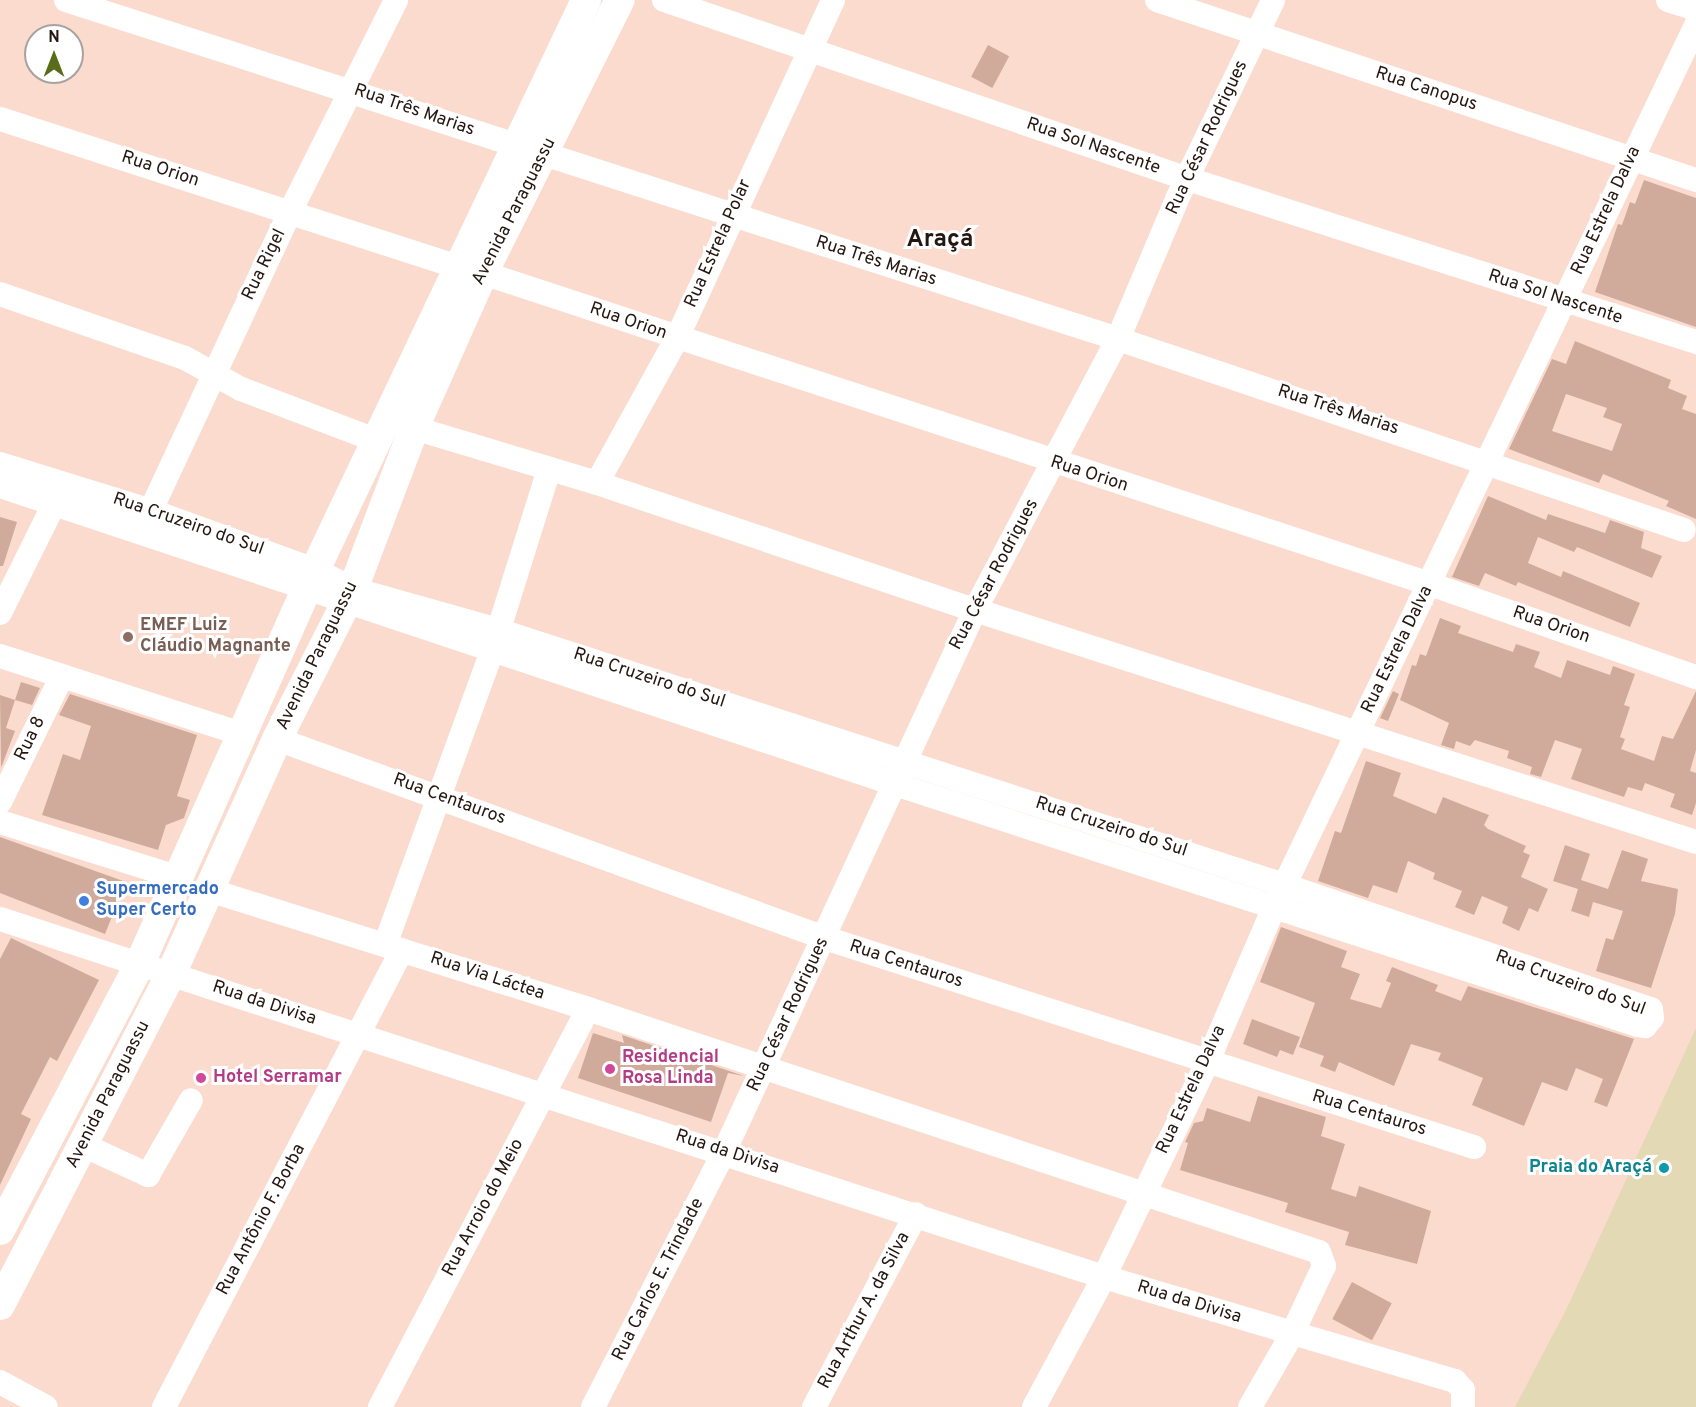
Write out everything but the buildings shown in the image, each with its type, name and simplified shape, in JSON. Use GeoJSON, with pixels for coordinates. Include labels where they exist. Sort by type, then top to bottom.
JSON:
{"type":"FeatureCollection","features":[{"type":"Feature","properties":{"kind":"main road","name":"Avenida Paraguassu"},"geometry":{"type":"LineString","coordinates":[[0,1230],[140,963],[312,580],[378,441],[470,270],[530,150],[621,0]]}},
{"type":"Feature","properties":{"kind":"main road","name":"Avenida Paraguassu"},"geometry":{"type":"LineString","coordinates":[[530,150],[579,2]]}},
{"type":"Feature","properties":{"kind":"main road","name":"Avenida Paraguassu"},"geometry":{"type":"LineString","coordinates":[[0,1305],[171,974],[277,739],[350,596],[414,428],[470,270]]}},
{"type":"Feature","properties":{"kind":"street","name":"Rua Três Marias"},"geometry":{"type":"LineString","coordinates":[[66,0],[352,90],[732,216],[1118,339],[1488,461],[1684,530]]}},
{"type":"Feature","properties":{"kind":"street","name":"Rua Rigel"},"geometry":{"type":"LineString","coordinates":[[141,532],[213,374],[396,0]]}},
{"type":"Feature","properties":{"kind":"street","name":"Rua Sol Nascente"},"geometry":{"type":"LineString","coordinates":[[664,0],[1188,179],[1564,302],[1696,342]]}},
{"type":"Feature","properties":{"kind":"street","name":"Rua Estrela Polar"},"geometry":{"type":"LineString","coordinates":[[597,483],[677,338],[833,0]]}},
{"type":"Feature","properties":{"kind":"street","name":"Rua Canopus"},"geometry":{"type":"LineString","coordinates":[[1156,0],[1696,180]]}},
{"type":"Feature","properties":{"kind":"street","name":"Rua César Rodrigues"},"geometry":{"type":"LineString","coordinates":[[724,1152],[825,938],[892,783],[975,610],[1118,339],[1188,179],[1273,0]]}},
{"type":"Feature","properties":{"kind":"street"},"geometry":{"type":"LineString","coordinates":[[1668,0],[1696,9]]}},
{"type":"Feature","properties":{"kind":"street","name":"Rua Estrela Dalva"},"geometry":{"type":"LineString","coordinates":[[1034,1407],[1104,1277],[1207,1063],[1280,895],[1696,25]]}},
{"type":"Feature","properties":{"kind":"street","name":"Rua Orion"},"geometry":{"type":"LineString","coordinates":[[0,119],[470,270],[1054,464],[1430,584],[1696,677]]}},
{"type":"Feature","properties":{"kind":"street"},"geometry":{"type":"LineString","coordinates":[[0,294],[185,358],[241,389],[378,441]]}},
{"type":"Feature","properties":{"kind":"street"},"geometry":{"type":"LineString","coordinates":[[414,428],[597,483],[975,610],[1696,842]]}},
{"type":"Feature","properties":{"kind":"street","name":"Rua Cruzeiro do Sul"},"geometry":{"type":"LineString","coordinates":[[0,464],[150,510],[350,596],[495,639],[720,713],[903,760],[1154,855]]}},
{"type":"Feature","properties":{"kind":"street","name":"Rua Antônio F. Borba"},"geometry":{"type":"LineString","coordinates":[[164,1407],[359,1034],[393,947],[549,469]]}},
{"type":"Feature","properties":{"kind":"street","name":"Rua Cruzeiro do Sul"},"geometry":{"type":"LineString","coordinates":[[0,486],[141,532],[312,580]]}},
{"type":"Feature","properties":{"kind":"street"},"geometry":{"type":"LineString","coordinates":[[0,613],[54,504]]}},
{"type":"Feature","properties":{"kind":"street"},"geometry":{"type":"LineString","coordinates":[[0,656],[244,735]]}},
{"type":"Feature","properties":{"kind":"street","name":"Rua 8"},"geometry":{"type":"LineString","coordinates":[[0,802],[62,676]]}},
{"type":"Feature","properties":{"kind":"street","name":"Rua Cruzeiro do Sul"},"geometry":{"type":"LineString","coordinates":[[720,713],[892,783],[1154,855],[1529,978]]}},
{"type":"Feature","properties":{"kind":"street","name":"Rua Centauros"},"geometry":{"type":"LineString","coordinates":[[277,739],[825,938],[1207,1063],[1474,1147]]}},
{"type":"Feature","properties":{"kind":"street"},"geometry":{"type":"LineString","coordinates":[[0,822],[180,878]]}},
{"type":"Feature","properties":{"kind":"street","name":"Rua Via Láctea"},"geometry":{"type":"LineString","coordinates":[[209,890],[588,1009],[1319,1252],[1324,1266],[1292,1334]]}},
{"type":"Feature","properties":{"kind":"street","name":"Rua da Divisa"},"geometry":{"type":"LineString","coordinates":[[2,923],[140,963],[1104,1277],[1455,1382],[1463,1390],[1463,1407]]}},
{"type":"Feature","properties":{"kind":"street","name":"Rua Arroio do Meio"},"geometry":{"type":"LineString","coordinates":[[380,1407],[588,1009]]}},
{"type":"Feature","properties":{"kind":"street"},"geometry":{"type":"LineString","coordinates":[[83,1145],[148,1175],[191,1100]]}},
{"type":"Feature","properties":{"kind":"street","name":"Rua Carlos E. Trindade"},"geometry":{"type":"LineString","coordinates":[[593,1407],[724,1152]]}},
{"type":"Feature","properties":{"kind":"street","name":"Rua Arthur A. da Silva"},"geometry":{"type":"LineString","coordinates":[[814,1407],[916,1214]]}},
{"type":"Feature","properties":{"kind":"street"},"geometry":{"type":"LineString","coordinates":[[1250,1407],[1292,1334]]}},
{"type":"Feature","properties":{"kind":"street"},"geometry":{"type":"LineString","coordinates":[[0,1382],[46,1407]]}},
{"type":"Feature","properties":{"kind":"sand","name":"Praia do Araçá"},"geometry":{"type":"Polygon","coordinates":[[[1696,1028],[1696,1407],[1515,1407],[1567,1308],[1696,1028]]]}},
{"type":"Feature","properties":{"kind":"place","name":"EMEF Luiz Cláudio Magnante"},"geometry":{"type":"Point","coordinates":[128,637]}},
{"type":"Feature","properties":{"kind":"place","name":"Supermercado Super Certo"},"geometry":{"type":"Point","coordinates":[84,901]}},
{"type":"Feature","properties":{"kind":"place","name":"Residencial Rosa Linda"},"geometry":{"type":"Point","coordinates":[610,1069]}},
{"type":"Feature","properties":{"kind":"place","name":"Hotel Serramar"},"geometry":{"type":"Point","coordinates":[201,1078]}},
{"type":"Feature","properties":{"kind":"place","name":"Praia do Araçá"},"geometry":{"type":"Point","coordinates":[1664,1168]}},
{"type":"Feature","properties":{"kind":"district","name":"Araçá"},"geometry":{"type":"Point","coordinates":[940,241]}}]}
